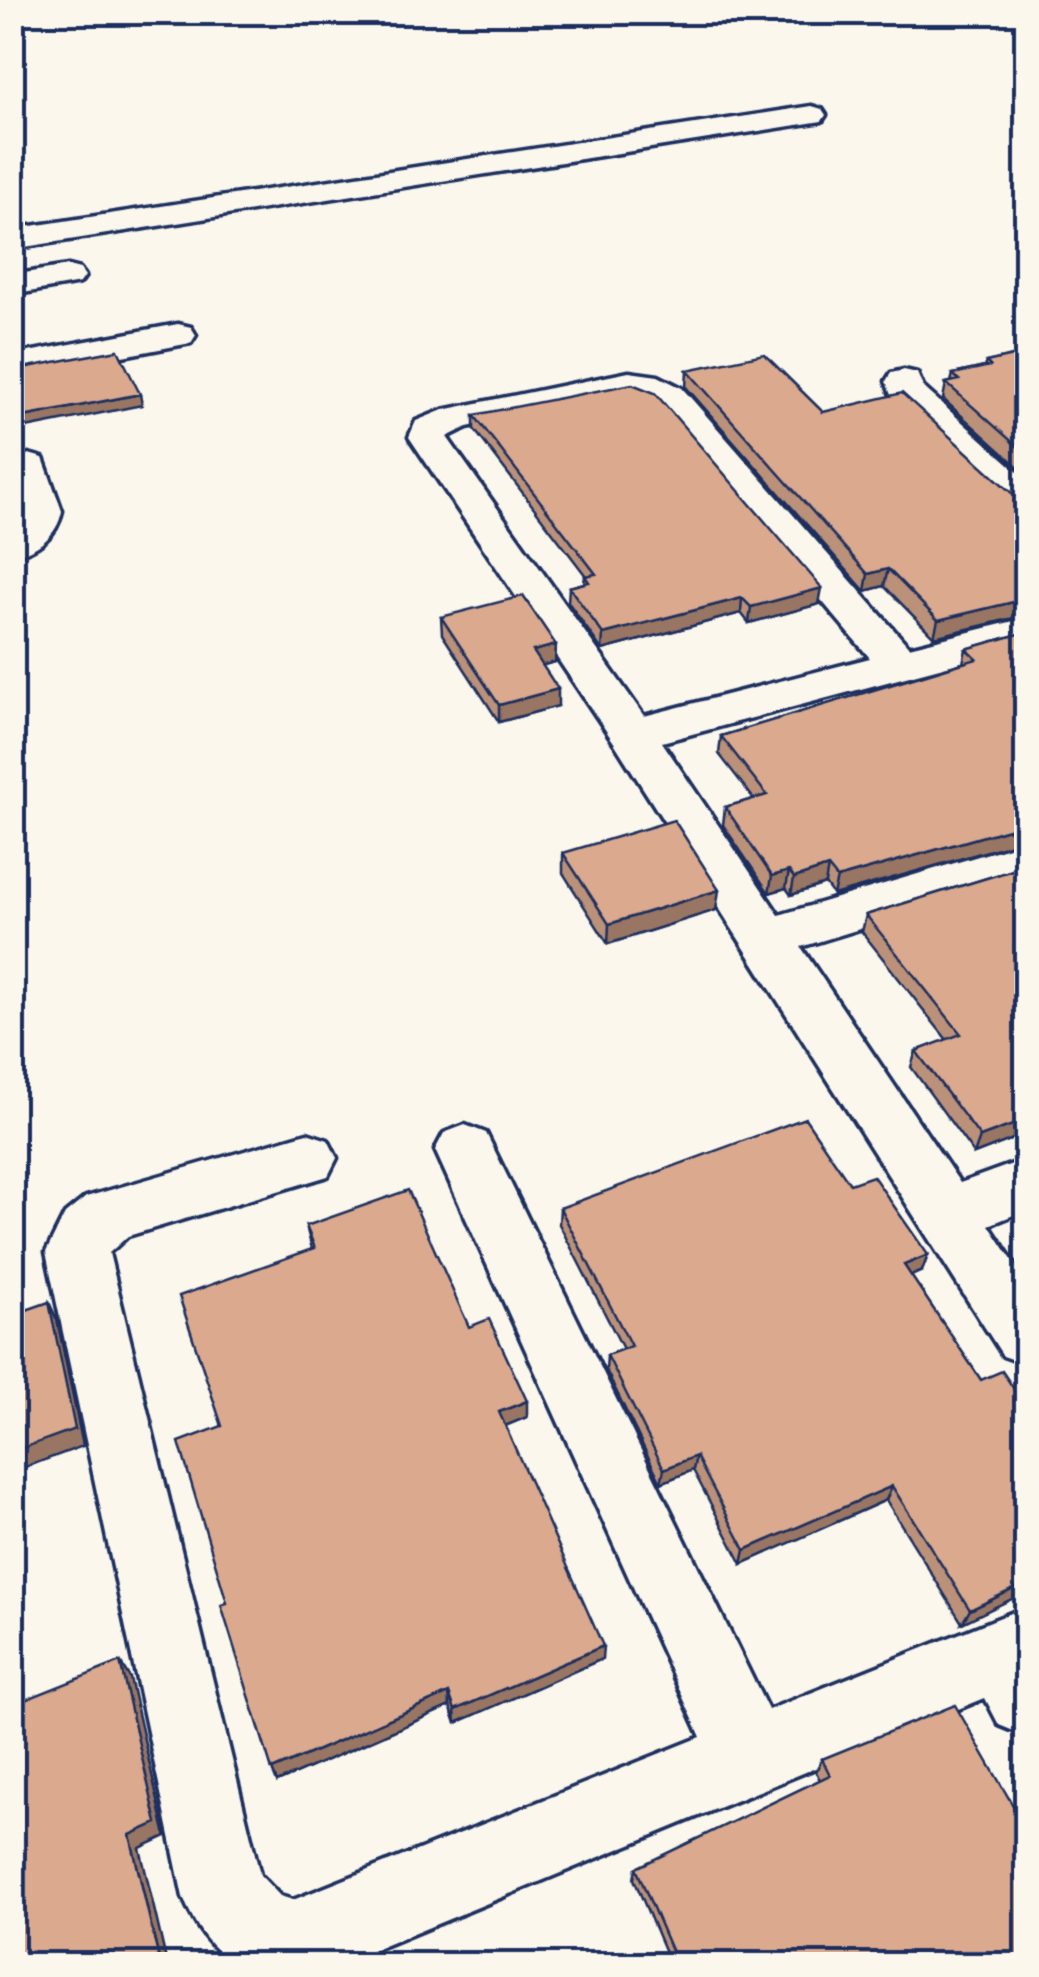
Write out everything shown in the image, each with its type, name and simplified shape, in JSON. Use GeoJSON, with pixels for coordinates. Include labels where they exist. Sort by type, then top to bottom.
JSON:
{"type":"FeatureCollection","features":[{"type":"Feature","properties":{"kind":"street"},"geometry":{"type":"LineString","coordinates":[[12,239],[812,115]]}},
{"type":"Feature","properties":{"kind":"street"},"geometry":{"type":"LineString","coordinates":[[12,285],[68,276]]}},
{"type":"Feature","properties":{"kind":"street"},"geometry":{"type":"LineString","coordinates":[[12,366],[178,335]]}},
{"type":"Feature","properties":{"kind":"street"},"geometry":{"type":"LineString","coordinates":[[904,382],[905,390],[1025,497]]}},
{"type":"Feature","properties":{"kind":"street"},"geometry":{"type":"LineString","coordinates":[[900,664],[658,388],[629,383],[438,423],[428,437],[633,734],[1026,1335]]}},
{"type":"Feature","properties":{"kind":"street"},"geometry":{"type":"LineString","coordinates":[[12,544],[41,524],[43,510],[29,466]]}},
{"type":"Feature","properties":{"kind":"street"},"geometry":{"type":"LineString","coordinates":[[633,734],[1026,632]]}},
{"type":"Feature","properties":{"kind":"street"},"geometry":{"type":"LineString","coordinates":[[766,938],[1026,860]]}},
{"type":"Feature","properties":{"kind":"street"},"geometry":{"type":"LineString","coordinates":[[465,1150],[749,1754]]}},
{"type":"Feature","properties":{"kind":"street"},"geometry":{"type":"LineString","coordinates":[[307,1158],[108,1216],[87,1233],[77,1252],[224,1897],[254,1928],[293,1942],[749,1754],[1018,1665]]}},
{"type":"Feature","properties":{"kind":"street"},"geometry":{"type":"LineString","coordinates":[[948,1214],[1026,1184]]}},
{"type":"Feature","properties":{"kind":"building"},"geometry":{"type":"Polygon","coordinates":[[[118,350],[140,394],[13,419],[12,370],[118,350]]]}},
{"type":"Feature","properties":{"kind":"building"},"geometry":{"type":"Polygon","coordinates":[[[1026,353],[1026,454],[946,383],[959,380],[953,374],[1026,353]]]}},
{"type":"Feature","properties":{"kind":"building"},"geometry":{"type":"Polygon","coordinates":[[[764,354],[823,412],[902,393],[1014,495],[1026,498],[1026,599],[938,620],[888,569],[868,574],[687,370],[764,354]]]}},
{"type":"Feature","properties":{"kind":"building"},"geometry":{"type":"Polygon","coordinates":[[[632,384],[655,393],[822,588],[751,607],[742,598],[603,634],[569,587],[589,582],[585,576],[596,574],[474,415],[632,384]]]}},
{"type":"Feature","properties":{"kind":"building"},"geometry":{"type":"Polygon","coordinates":[[[523,596],[556,645],[533,651],[558,689],[499,705],[441,617],[523,596]]]}},
{"type":"Feature","properties":{"kind":"building"},"geometry":{"type":"Polygon","coordinates":[[[1026,632],[1026,824],[837,878],[828,867],[794,878],[789,871],[772,876],[725,807],[767,795],[721,736],[977,659],[966,649],[1026,632]]]}},
{"type":"Feature","properties":{"kind":"building"},"geometry":{"type":"Polygon","coordinates":[[[674,820],[719,890],[609,924],[563,853],[674,820]]]}},
{"type":"Feature","properties":{"kind":"building"},"geometry":{"type":"Polygon","coordinates":[[[1026,866],[1026,1120],[980,1137],[916,1051],[961,1034],[866,915],[1026,866]]]}},
{"type":"Feature","properties":{"kind":"building"},"geometry":{"type":"Polygon","coordinates":[[[805,1118],[850,1184],[873,1176],[928,1255],[904,1265],[981,1380],[1002,1371],[1026,1407],[1026,1583],[970,1610],[892,1486],[745,1550],[696,1456],[664,1469],[607,1355],[631,1346],[560,1208],[805,1118]]]}},
{"type":"Feature","properties":{"kind":"building"},"geometry":{"type":"Polygon","coordinates":[[[408,1190],[469,1327],[489,1319],[527,1401],[499,1412],[603,1646],[455,1710],[449,1693],[272,1770],[221,1605],[227,1603],[179,1442],[222,1426],[179,1296],[315,1248],[306,1226],[408,1190]]]}},
{"type":"Feature","properties":{"kind":"building"},"geometry":{"type":"Polygon","coordinates":[[[49,1302],[75,1429],[12,1452],[12,1315],[49,1302]]]}},
{"type":"Feature","properties":{"kind":"building"},"geometry":{"type":"Polygon","coordinates":[[[120,1662],[157,1823],[130,1835],[160,1964],[12,1964],[12,1705],[120,1662]]]}},
{"type":"Feature","properties":{"kind":"building"},"geometry":{"type":"Polygon","coordinates":[[[955,1705],[1026,1828],[1026,1964],[677,1964],[636,1868],[830,1775],[822,1759],[955,1705]]]}}]}
